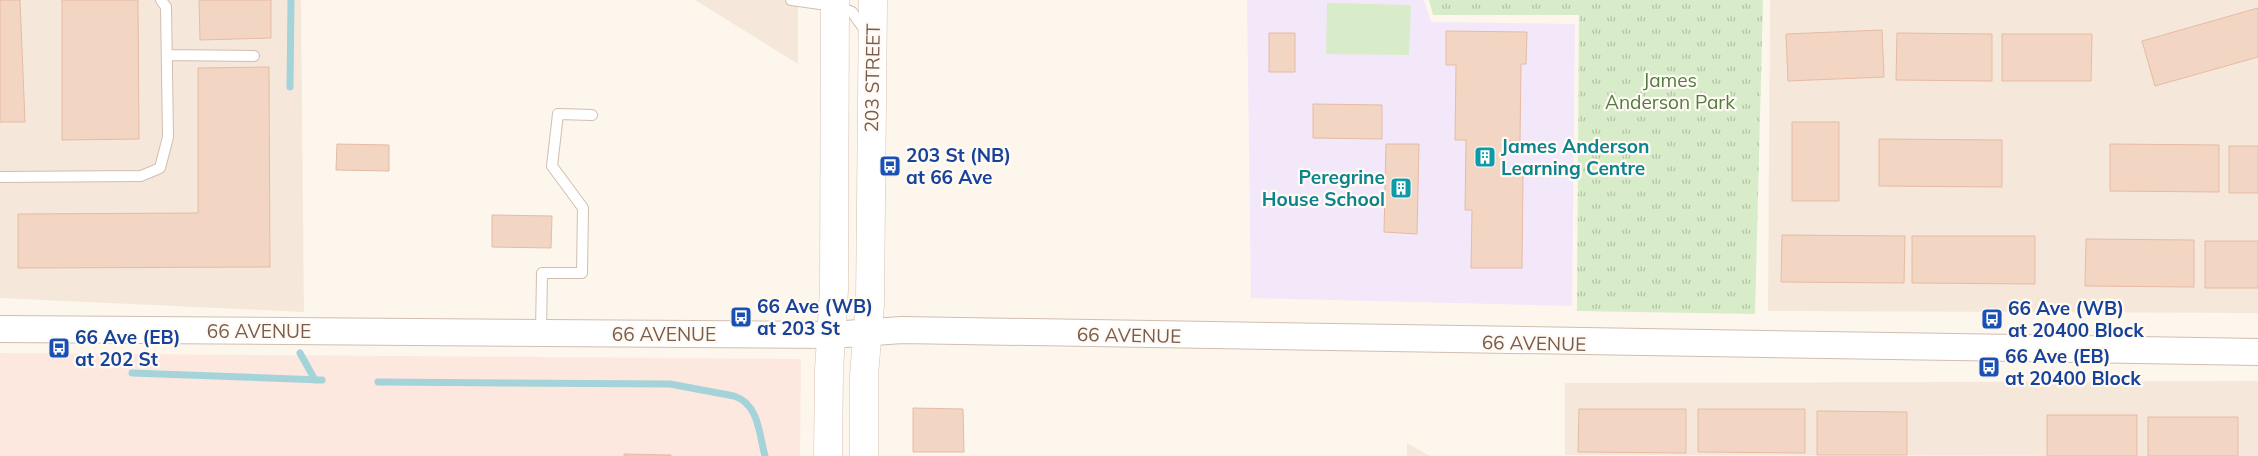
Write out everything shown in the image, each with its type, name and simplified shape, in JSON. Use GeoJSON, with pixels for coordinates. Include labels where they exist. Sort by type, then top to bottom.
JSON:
{"type":"FeatureCollection","features":[{"type":"Feature","properties":{"kind":"main road","name":"203 STREET"},"geometry":{"type":"LineString","coordinates":[[864,456],[864,376],[870,304],[873,0]]}},
{"type":"Feature","properties":{"kind":"main road","name":"203 STREET"},"geometry":{"type":"LineString","coordinates":[[828,456],[834,281],[835,3]]}},
{"type":"Feature","properties":{"kind":"street","name":"66 AVENUE"},"geometry":{"type":"LineString","coordinates":[[0,329],[831,335],[902,330],[1470,342],[2056,351],[2258,352]]}},
{"type":"Feature","properties":{"kind":"lane"},"geometry":{"type":"LineString","coordinates":[[0,176],[141,176],[160,168],[168,137],[166,7],[161,0]]}},
{"type":"Feature","properties":{"kind":"lane"},"geometry":{"type":"LineString","coordinates":[[790,0],[835,3],[852,12],[872,40]]}},
{"type":"Feature","properties":{"kind":"lane"},"geometry":{"type":"LineString","coordinates":[[167,54],[254,56]]}},
{"type":"Feature","properties":{"kind":"lane"},"geometry":{"type":"LineString","coordinates":[[541,333],[542,273],[582,273],[583,208],[552,166],[558,114],[592,115]]}},
{"type":"Feature","properties":{"kind":"shaded area"},"geometry":{"type":"Polygon","coordinates":[[[0,0],[301,0],[304,312],[0,298],[0,0]]]}},
{"type":"Feature","properties":{"kind":"shaded area"},"geometry":{"type":"Polygon","coordinates":[[[695,0],[798,0],[798,64],[695,0]]]}},
{"type":"Feature","properties":{"kind":"shaded area"},"geometry":{"type":"Polygon","coordinates":[[[1247,0],[1424,0],[1431,22],[1575,24],[1572,306],[1251,298],[1247,0]]]}},
{"type":"Feature","properties":{"kind":"shaded area"},"geometry":{"type":"Polygon","coordinates":[[[1770,0],[2258,0],[2258,313],[1768,311],[1770,0]]]}},
{"type":"Feature","properties":{"kind":"shaded area"},"geometry":{"type":"Polygon","coordinates":[[[0,353],[801,359],[800,456],[0,456],[0,353]]]}},
{"type":"Feature","properties":{"kind":"shaded area"},"geometry":{"type":"Polygon","coordinates":[[[2258,381],[2258,456],[1565,455],[1565,383],[2258,381]]]}},
{"type":"Feature","properties":{"kind":"shaded area"},"geometry":{"type":"Polygon","coordinates":[[[1407,443],[1430,456],[1407,456],[1407,443]]]}},
{"type":"Feature","properties":{"kind":"green space","name":"James Anderson Park"},"geometry":{"type":"Polygon","coordinates":[[[1429,0],[1763,0],[1755,314],[1577,311],[1579,15],[1433,15],[1429,0]]]}},
{"type":"Feature","properties":{"kind":"green space"},"geometry":{"type":"Polygon","coordinates":[[[1327,3],[1411,5],[1409,55],[1326,54],[1327,3]]]}},
{"type":"Feature","properties":{"kind":"building"},"geometry":{"type":"Polygon","coordinates":[[[0,0],[20,0],[25,122],[0,122],[0,0]]]}},
{"type":"Feature","properties":{"kind":"building"},"geometry":{"type":"Polygon","coordinates":[[[62,0],[138,0],[139,139],[62,140],[62,0]]]}},
{"type":"Feature","properties":{"kind":"building"},"geometry":{"type":"Polygon","coordinates":[[[199,0],[271,0],[271,38],[200,40],[199,0]]]}},
{"type":"Feature","properties":{"kind":"building"},"geometry":{"type":"Polygon","coordinates":[[[2258,8],[2258,57],[2155,86],[2142,41],[2258,8]]]}},
{"type":"Feature","properties":{"kind":"building"},"geometry":{"type":"Polygon","coordinates":[[[1882,30],[1884,77],[1788,81],[1786,34],[1882,30]]]}},
{"type":"Feature","properties":{"kind":"building","name":"James Anderson Learning Centre"},"geometry":{"type":"Polygon","coordinates":[[[1446,31],[1527,32],[1526,64],[1521,64],[1520,141],[1504,141],[1503,174],[1523,174],[1522,268],[1471,268],[1472,210],[1465,210],[1466,140],[1455,140],[1456,65],[1446,65],[1446,31]]]}},
{"type":"Feature","properties":{"kind":"building"},"geometry":{"type":"Polygon","coordinates":[[[1269,33],[1295,33],[1295,72],[1269,72],[1269,33]]]}},
{"type":"Feature","properties":{"kind":"building"},"geometry":{"type":"Polygon","coordinates":[[[1897,33],[1992,34],[1992,81],[1896,80],[1897,33]]]}},
{"type":"Feature","properties":{"kind":"building"},"geometry":{"type":"Polygon","coordinates":[[[2002,34],[2092,34],[2091,81],[2002,81],[2002,34]]]}},
{"type":"Feature","properties":{"kind":"building"},"geometry":{"type":"Polygon","coordinates":[[[269,67],[270,267],[18,268],[18,214],[198,213],[198,68],[269,67]]]}},
{"type":"Feature","properties":{"kind":"building","name":"Peregrine House School"},"geometry":{"type":"Polygon","coordinates":[[[1313,104],[1382,105],[1382,139],[1313,138],[1313,104]]]}},
{"type":"Feature","properties":{"kind":"building"},"geometry":{"type":"Polygon","coordinates":[[[1792,122],[1839,122],[1839,201],[1792,201],[1792,122]]]}},
{"type":"Feature","properties":{"kind":"building"},"geometry":{"type":"Polygon","coordinates":[[[1879,139],[2002,140],[2002,187],[1879,186],[1879,139]]]}},
{"type":"Feature","properties":{"kind":"building"},"geometry":{"type":"Polygon","coordinates":[[[337,144],[389,145],[389,171],[336,170],[337,144]]]}},
{"type":"Feature","properties":{"kind":"building","name":"Peregrine House School"},"geometry":{"type":"Polygon","coordinates":[[[1386,144],[1419,144],[1417,234],[1384,232],[1386,144]]]}},
{"type":"Feature","properties":{"kind":"building"},"geometry":{"type":"Polygon","coordinates":[[[2110,144],[2219,145],[2219,192],[2110,191],[2110,144]]]}},
{"type":"Feature","properties":{"kind":"building"},"geometry":{"type":"Polygon","coordinates":[[[2229,146],[2258,146],[2258,193],[2229,193],[2229,146]]]}},
{"type":"Feature","properties":{"kind":"building"},"geometry":{"type":"Polygon","coordinates":[[[492,215],[552,216],[551,248],[492,247],[492,215]]]}},
{"type":"Feature","properties":{"kind":"building"},"geometry":{"type":"Polygon","coordinates":[[[1782,235],[1905,236],[1904,283],[1781,282],[1782,235]]]}},
{"type":"Feature","properties":{"kind":"building"},"geometry":{"type":"Polygon","coordinates":[[[1912,236],[2035,236],[2035,284],[1912,283],[1912,236]]]}},
{"type":"Feature","properties":{"kind":"building"},"geometry":{"type":"Polygon","coordinates":[[[2086,239],[2194,240],[2194,287],[2085,286],[2086,239]]]}},
{"type":"Feature","properties":{"kind":"building"},"geometry":{"type":"Polygon","coordinates":[[[2205,241],[2258,241],[2258,288],[2205,288],[2205,241]]]}},
{"type":"Feature","properties":{"kind":"building"},"geometry":{"type":"Polygon","coordinates":[[[913,408],[963,409],[964,452],[913,452],[913,408]]]}},
{"type":"Feature","properties":{"kind":"building"},"geometry":{"type":"Polygon","coordinates":[[[1579,409],[1686,409],[1686,453],[1578,452],[1579,409]]]}},
{"type":"Feature","properties":{"kind":"building"},"geometry":{"type":"Polygon","coordinates":[[[1698,409],[1805,409],[1805,453],[1698,452],[1698,409]]]}},
{"type":"Feature","properties":{"kind":"building"},"geometry":{"type":"Polygon","coordinates":[[[1817,411],[1907,412],[1907,455],[1817,455],[1817,411]]]}},
{"type":"Feature","properties":{"kind":"building"},"geometry":{"type":"Polygon","coordinates":[[[2047,415],[2137,415],[2137,456],[2047,456],[2047,415]]]}},
{"type":"Feature","properties":{"kind":"building"},"geometry":{"type":"Polygon","coordinates":[[[2148,417],[2238,417],[2238,456],[2148,456],[2148,417]]]}},
{"type":"Feature","properties":{"kind":"building"},"geometry":{"type":"Polygon","coordinates":[[[624,454],[671,455],[671,456],[624,456],[624,454]]]}},
{"type":"Feature","properties":{"kind":"waterway"},"geometry":{"type":"LineString","coordinates":[[290,87],[291,0]]}},
{"type":"Feature","properties":{"kind":"waterway"},"geometry":{"type":"LineString","coordinates":[[300,353],[315,380]]}},
{"type":"Feature","properties":{"kind":"waterway"},"geometry":{"type":"LineString","coordinates":[[132,373],[322,380]]}},
{"type":"Feature","properties":{"kind":"waterway"},"geometry":{"type":"LineString","coordinates":[[378,382],[670,384],[734,396],[749,406],[753,413],[757,421],[765,456]]}},
{"type":"Feature","properties":{"kind":"place","name":"James Anderson Learning Centre"},"geometry":{"type":"Point","coordinates":[1485,157]}},
{"type":"Feature","properties":{"kind":"place","name":"203 St (NB) at 66 Ave"},"geometry":{"type":"Point","coordinates":[890,166]}},
{"type":"Feature","properties":{"kind":"place","name":"Peregrine House School"},"geometry":{"type":"Point","coordinates":[1401,188]}},
{"type":"Feature","properties":{"kind":"place","name":"66 Ave (WB) at 203 St"},"geometry":{"type":"Point","coordinates":[741,317]}},
{"type":"Feature","properties":{"kind":"place","name":"66 Ave (WB) at 20400 Block"},"geometry":{"type":"Point","coordinates":[1992,319]}},
{"type":"Feature","properties":{"kind":"place","name":"66 Ave (EB) at 202 St"},"geometry":{"type":"Point","coordinates":[59,348]}},
{"type":"Feature","properties":{"kind":"place","name":"66 Ave (EB) at 20400 Block"},"geometry":{"type":"Point","coordinates":[1989,367]}}]}
